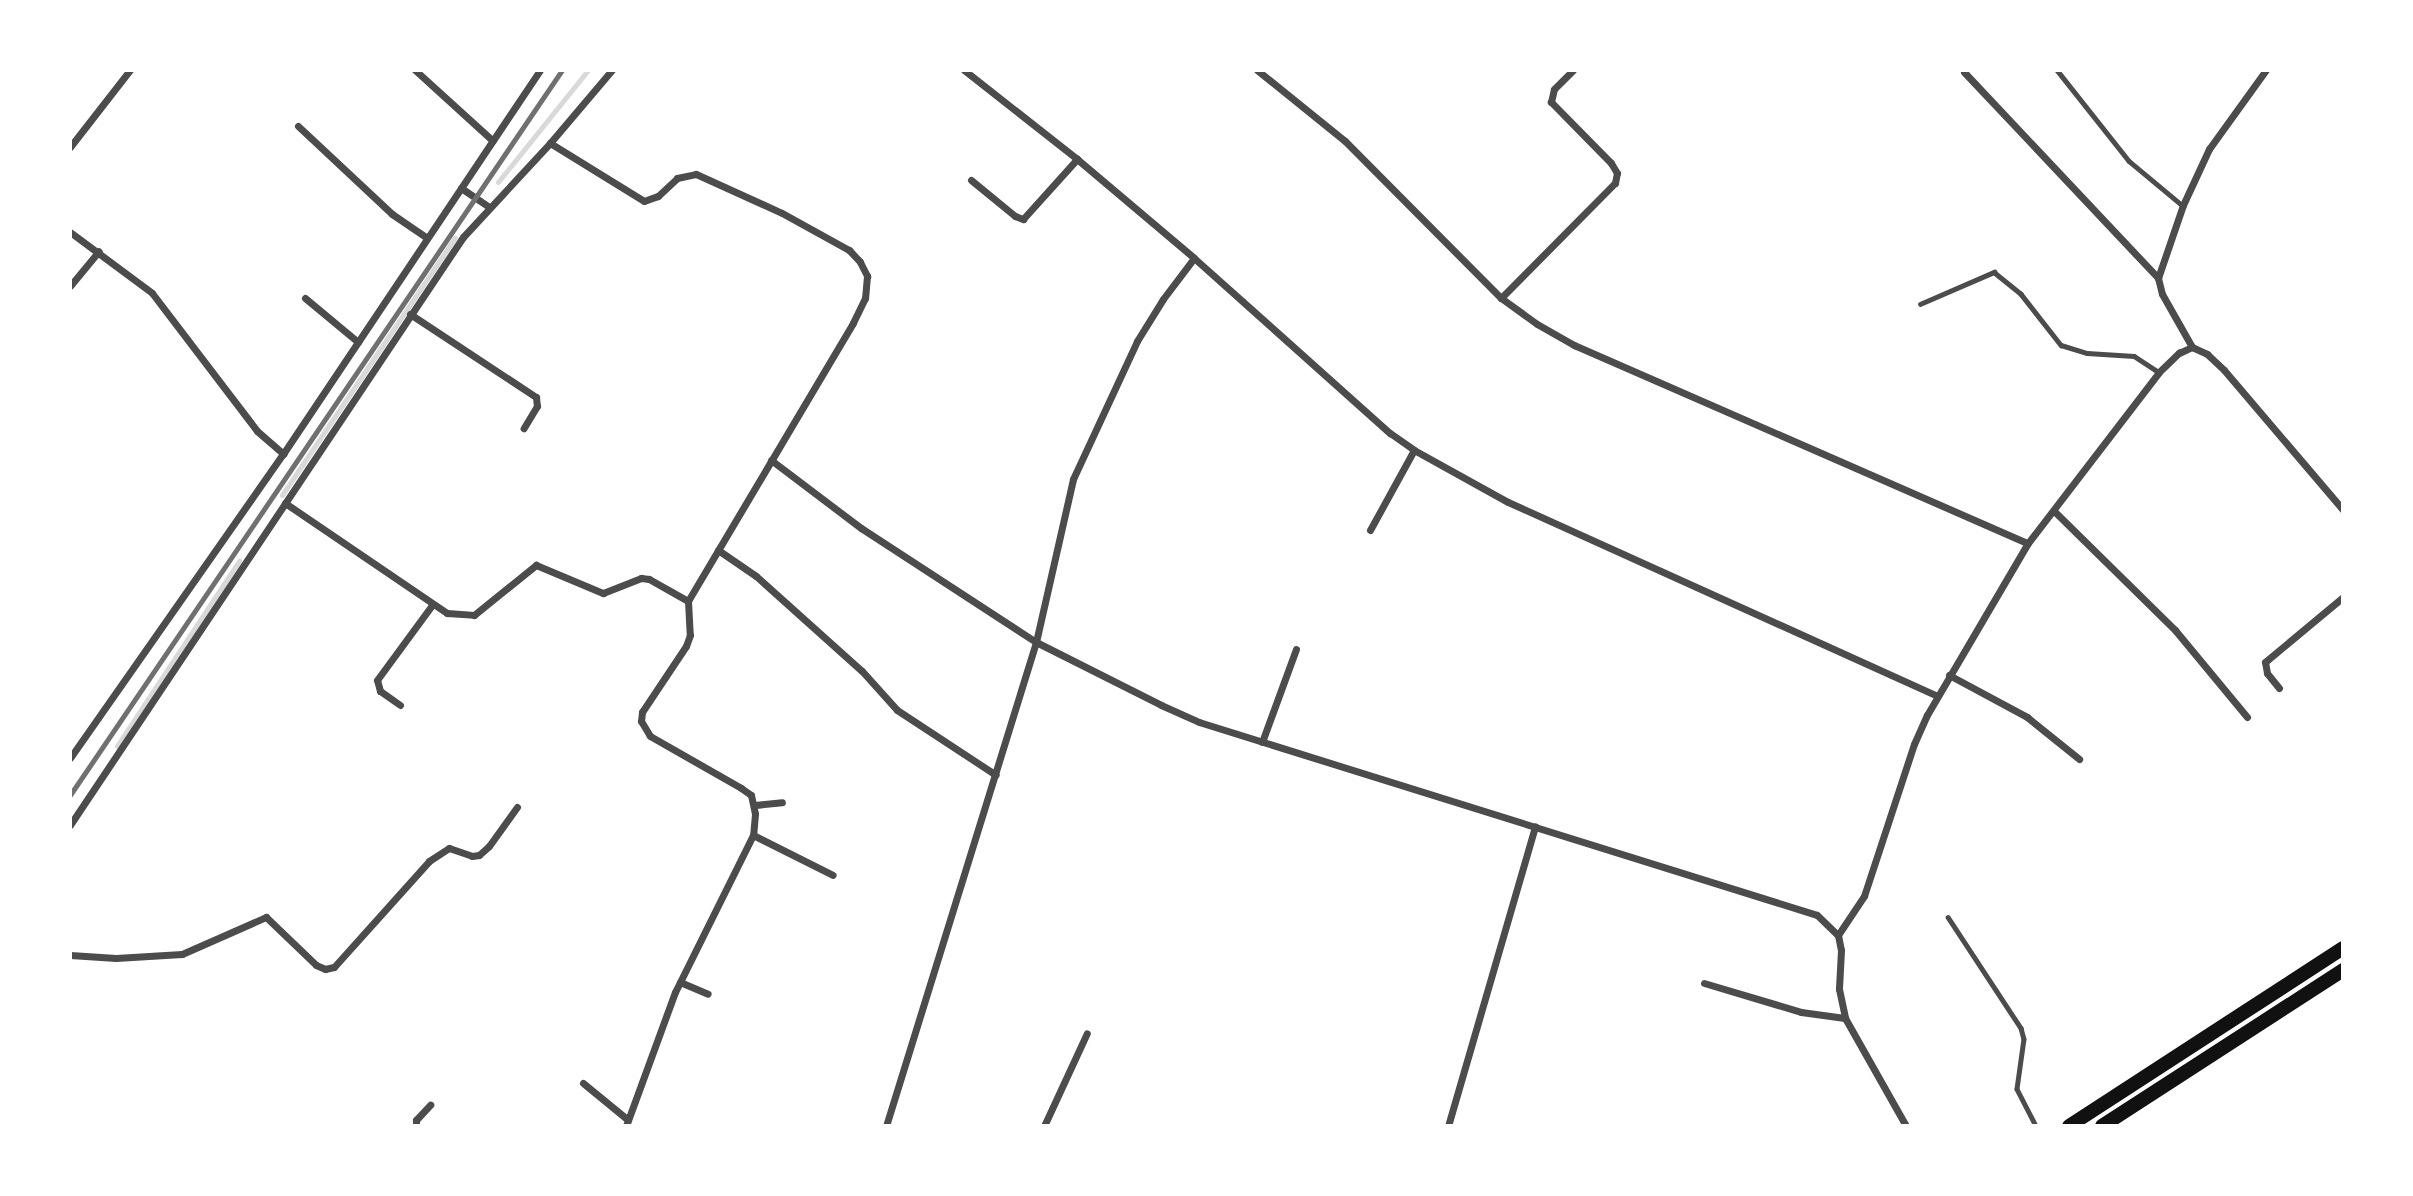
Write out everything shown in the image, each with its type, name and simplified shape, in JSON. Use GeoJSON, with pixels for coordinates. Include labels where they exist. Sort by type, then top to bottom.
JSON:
{"type":"FeatureCollection","features":[{"type":"Feature","properties":{"kind":"main road"},"geometry":{"type":"LineString","coordinates":[[2069,1126],[2343,948]]}},
{"type":"Feature","properties":{"kind":"main road"},"geometry":{"type":"LineString","coordinates":[[2102,1126],[2343,970]]}},
{"type":"Feature","properties":{"kind":"street"},"geometry":{"type":"LineString","coordinates":[[70,146],[130,70]]}},
{"type":"Feature","properties":{"kind":"street"},"geometry":{"type":"LineString","coordinates":[[415,70],[493,141]]}},
{"type":"Feature","properties":{"kind":"street"},"geometry":{"type":"LineString","coordinates":[[70,758],[283,454],[540,70]]}},
{"type":"Feature","properties":{"kind":"street"},"geometry":{"type":"LineString","coordinates":[[70,825],[463,237],[488,206],[550,143],[612,70]]}},
{"type":"Feature","properties":{"kind":"street"},"geometry":{"type":"LineString","coordinates":[[964,70],[1077,159],[1194,257],[1390,433],[1414,450],[1508,502],[1937,696]]}},
{"type":"Feature","properties":{"kind":"street"},"geometry":{"type":"LineString","coordinates":[[1258,70],[1345,141],[1501,298],[1574,345],[2028,543]]}},
{"type":"Feature","properties":{"kind":"street"},"geometry":{"type":"LineString","coordinates":[[1501,298],[1615,183],[1617,173],[1611,163],[1550,102],[1555,89],[1573,70]]}},
{"type":"Feature","properties":{"kind":"street"},"geometry":{"type":"LineString","coordinates":[[2158,278],[2183,205],[2220,131],[2266,70]]}},
{"type":"Feature","properties":{"kind":"street"},"geometry":{"type":"LineString","coordinates":[[1964,71],[2158,278],[2162,294],[2192,347],[2207,354],[2224,370],[2343,510]]}},
{"type":"Feature","properties":{"kind":"street"},"geometry":{"type":"LineString","coordinates":[[298,126],[392,214],[427,238]]}},
{"type":"Feature","properties":{"kind":"street"},"geometry":{"type":"LineString","coordinates":[[550,143],[644,201],[658,196],[677,178],[696,174],[782,214],[849,250],[860,262],[867,276],[865,298],[853,323],[688,601],[690,635],[646,705],[641,721],[650,736],[751,795],[755,805],[753,835],[680,982],[627,1123],[583,1083]]}},
{"type":"Feature","properties":{"kind":"street"},"geometry":{"type":"LineString","coordinates":[[971,180],[1015,216],[1023,219],[1077,159]]}},
{"type":"Feature","properties":{"kind":"street"},"geometry":{"type":"LineString","coordinates":[[461,188],[488,206]]}},
{"type":"Feature","properties":{"kind":"street"},"geometry":{"type":"LineString","coordinates":[[70,232],[137,280],[167,310],[257,431],[283,454]]}},
{"type":"Feature","properties":{"kind":"street"},"geometry":{"type":"LineString","coordinates":[[70,286],[99,251]]}},
{"type":"Feature","properties":{"kind":"street"},"geometry":{"type":"LineString","coordinates":[[887,1126],[1036,642],[1073,479],[1137,341],[1194,257]]}},
{"type":"Feature","properties":{"kind":"street"},"geometry":{"type":"LineString","coordinates":[[306,298],[358,342]]}},
{"type":"Feature","properties":{"kind":"street"},"geometry":{"type":"LineString","coordinates":[[410,314],[536,397],[537,406],[524,428]]}},
{"type":"Feature","properties":{"kind":"street"},"geometry":{"type":"LineString","coordinates":[[1838,935],[1864,896],[1914,744],[1937,696],[2028,543],[2159,372],[2179,353],[2192,347]]}},
{"type":"Feature","properties":{"kind":"street"},"geometry":{"type":"LineString","coordinates":[[1370,530],[1414,450]]}},
{"type":"Feature","properties":{"kind":"street"},"geometry":{"type":"LineString","coordinates":[[771,460],[861,528],[1036,642],[1199,722],[1817,915],[1838,935],[1841,950],[1839,989],[1845,1018],[1906,1126]]}},
{"type":"Feature","properties":{"kind":"street"},"geometry":{"type":"LineString","coordinates":[[285,503],[447,613],[474,615],[536,565],[603,593],[641,578],[649,579],[688,601]]}},
{"type":"Feature","properties":{"kind":"street"},"geometry":{"type":"LineString","coordinates":[[2054,511],[2175,630],[2248,717]]}},
{"type":"Feature","properties":{"kind":"street"},"geometry":{"type":"LineString","coordinates":[[718,550],[740,563],[775,593],[862,671],[897,710],[996,775]]}},
{"type":"Feature","properties":{"kind":"street"},"geometry":{"type":"LineString","coordinates":[[2279,688],[2267,673],[2264,662],[2343,597]]}},
{"type":"Feature","properties":{"kind":"street"},"geometry":{"type":"LineString","coordinates":[[400,705],[380,691],[377,680],[432,605]]}},
{"type":"Feature","properties":{"kind":"street"},"geometry":{"type":"LineString","coordinates":[[1262,742],[1296,649]]}},
{"type":"Feature","properties":{"kind":"street"},"geometry":{"type":"LineString","coordinates":[[1949,676],[2027,717],[2079,759]]}},
{"type":"Feature","properties":{"kind":"street"},"geometry":{"type":"LineString","coordinates":[[755,805],[782,802]]}},
{"type":"Feature","properties":{"kind":"street"},"geometry":{"type":"LineString","coordinates":[[70,955],[116,958],[181,954],[265,917],[316,965],[325,969],[334,967],[429,860],[449,848],[472,856],[479,855],[489,846],[517,807]]}},
{"type":"Feature","properties":{"kind":"street"},"geometry":{"type":"LineString","coordinates":[[1448,1126],[1535,826]]}},
{"type":"Feature","properties":{"kind":"street"},"geometry":{"type":"LineString","coordinates":[[753,835],[832,875]]}},
{"type":"Feature","properties":{"kind":"street"},"geometry":{"type":"LineString","coordinates":[[680,982],[708,994]]}},
{"type":"Feature","properties":{"kind":"street"},"geometry":{"type":"LineString","coordinates":[[1704,983],[1801,1012],[1845,1018]]}},
{"type":"Feature","properties":{"kind":"street"},"geometry":{"type":"LineString","coordinates":[[1044,1126],[1087,1033]]}},
{"type":"Feature","properties":{"kind":"street"},"geometry":{"type":"LineString","coordinates":[[416,1126],[416,1121],[430,1105]]}},
{"type":"Feature","properties":{"kind":"lane"},"geometry":{"type":"LineString","coordinates":[[2057,70],[2129,160],[2183,205]]}},
{"type":"Feature","properties":{"kind":"lane"},"geometry":{"type":"LineString","coordinates":[[1920,304],[1994,272],[2021,294],[2061,345],[2087,353],[2134,356],[2159,372]]}},
{"type":"Feature","properties":{"kind":"lane"},"geometry":{"type":"LineString","coordinates":[[1948,917],[2021,1028],[2024,1039],[2017,1089],[2036,1126]]}},
{"type":"Feature","properties":{"kind":"waterway"},"geometry":{"type":"LineString","coordinates":[[498,182],[588,70]]}},
{"type":"Feature","properties":{"kind":"waterway"},"geometry":{"type":"LineString","coordinates":[[282,495],[455,238]]}},
{"type":"Feature","properties":{"kind":"waterway"},"geometry":{"type":"LineString","coordinates":[[117,746],[239,561]]}},
{"type":"Feature","properties":{"kind":"railway"},"geometry":{"type":"LineString","coordinates":[[70,795],[562,70]]}}]}
